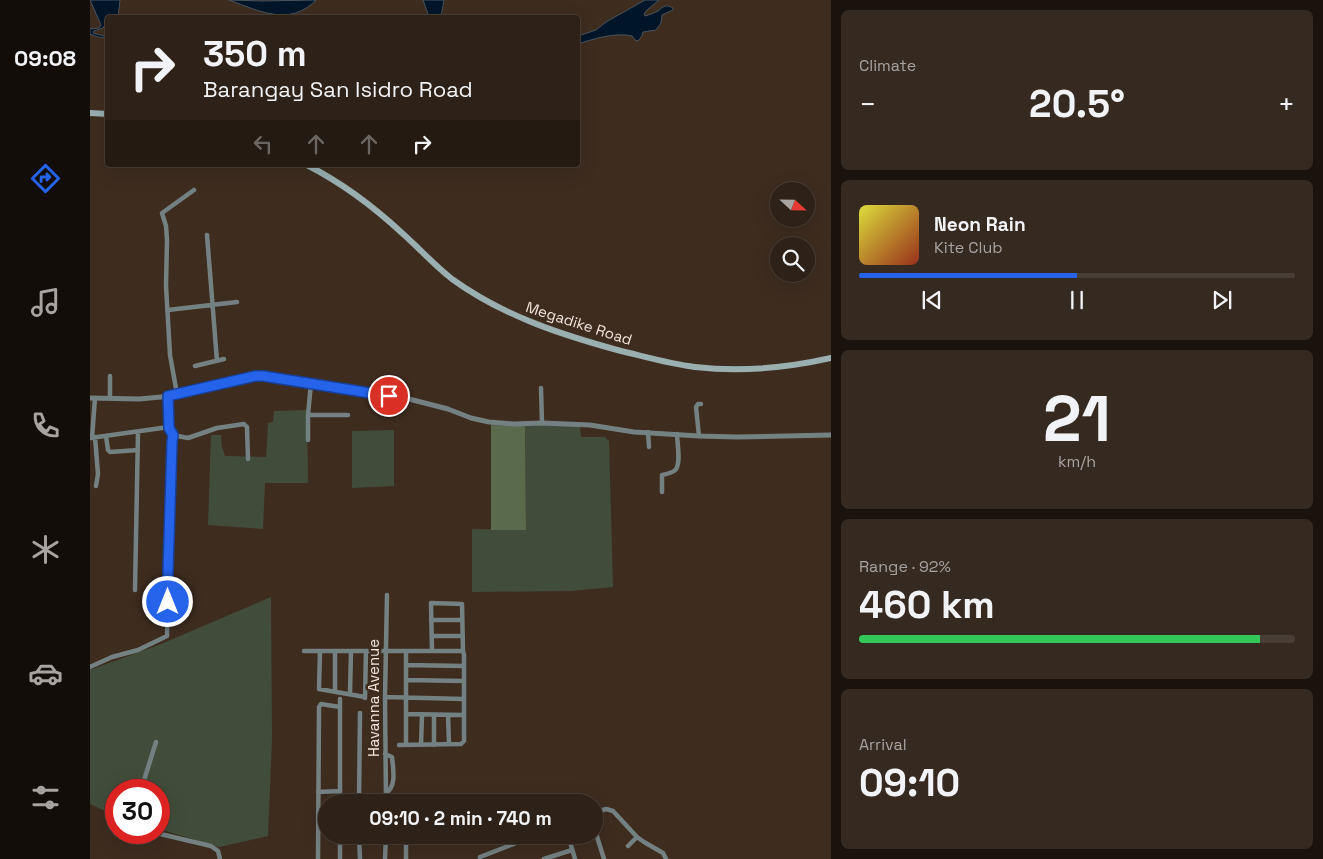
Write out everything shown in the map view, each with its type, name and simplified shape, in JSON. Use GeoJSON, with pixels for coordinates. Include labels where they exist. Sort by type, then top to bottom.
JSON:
{"type":"FeatureCollection","features":[{"type":"Feature","properties":{"kind":"main road"},"geometry":{"type":"LineString","coordinates":[[90,113],[105,114]]}},
{"type":"Feature","properties":{"kind":"main road","name":"Megadike Road"},"geometry":{"type":"LineString","coordinates":[[311,167],[364,200],[446,274],[472,292],[500,308],[560,333],[656,360],[696,367],[749,368],[798,364],[830,358]]}},
{"type":"Feature","properties":{"kind":"street"},"geometry":{"type":"LineString","coordinates":[[177,394],[170,355],[166,286],[166,226],[162,213],[194,190]]}},
{"type":"Feature","properties":{"kind":"street"},"geometry":{"type":"LineString","coordinates":[[208,235],[217,362]]}},
{"type":"Feature","properties":{"kind":"street"},"geometry":{"type":"LineString","coordinates":[[168,310],[237,302]]}},
{"type":"Feature","properties":{"kind":"street"},"geometry":{"type":"LineString","coordinates":[[195,366],[224,359]]}},
{"type":"Feature","properties":{"kind":"street"},"geometry":{"type":"LineString","coordinates":[[110,376],[110,398]]}},
{"type":"Feature","properties":{"kind":"street"},"geometry":{"type":"LineString","coordinates":[[96,486],[98,474],[92,438],[92,398],[139,399],[168,396],[255,376],[272,377],[409,399],[448,409],[481,421],[514,424],[590,425],[634,432],[699,436],[830,435]]}},
{"type":"Feature","properties":{"kind":"street"},"geometry":{"type":"LineString","coordinates":[[308,440],[311,383]]}},
{"type":"Feature","properties":{"kind":"street"},"geometry":{"type":"LineString","coordinates":[[541,388],[542,424]]}},
{"type":"Feature","properties":{"kind":"street"},"geometry":{"type":"LineString","coordinates":[[90,667],[112,657],[138,650],[167,636],[173,435],[169,428],[168,396]]}},
{"type":"Feature","properties":{"kind":"street"},"geometry":{"type":"LineString","coordinates":[[699,436],[696,407],[698,404],[701,404]]}},
{"type":"Feature","properties":{"kind":"street"},"geometry":{"type":"LineString","coordinates":[[308,415],[348,415]]}},
{"type":"Feature","properties":{"kind":"street"},"geometry":{"type":"LineString","coordinates":[[173,435],[188,438],[217,428],[244,424],[247,427],[248,459]]}},
{"type":"Feature","properties":{"kind":"street"},"geometry":{"type":"LineString","coordinates":[[92,438],[169,428]]}},
{"type":"Feature","properties":{"kind":"street"},"geometry":{"type":"LineString","coordinates":[[135,590],[138,432]]}},
{"type":"Feature","properties":{"kind":"street"},"geometry":{"type":"LineString","coordinates":[[648,432],[648,447]]}},
{"type":"Feature","properties":{"kind":"street"},"geometry":{"type":"LineString","coordinates":[[662,492],[662,475],[674,472],[678,468],[677,434]]}},
{"type":"Feature","properties":{"kind":"street"},"geometry":{"type":"LineString","coordinates":[[106,436],[110,452],[138,450]]}},
{"type":"Feature","properties":{"kind":"street","name":"Havanna Avenue"},"geometry":{"type":"LineString","coordinates":[[386,794],[387,595]]}},
{"type":"Feature","properties":{"kind":"street"},"geometry":{"type":"LineString","coordinates":[[399,745],[461,744],[464,741],[462,604],[431,603],[432,651]]}},
{"type":"Feature","properties":{"kind":"street"},"geometry":{"type":"LineString","coordinates":[[431,620],[462,620]]}},
{"type":"Feature","properties":{"kind":"street"},"geometry":{"type":"LineString","coordinates":[[432,636],[462,636]]}},
{"type":"Feature","properties":{"kind":"street"},"geometry":{"type":"LineString","coordinates":[[304,651],[463,651]]}},
{"type":"Feature","properties":{"kind":"street"},"geometry":{"type":"LineString","coordinates":[[320,651],[319,689],[365,698],[366,651]]}},
{"type":"Feature","properties":{"kind":"street"},"geometry":{"type":"LineString","coordinates":[[335,651],[335,691]]}},
{"type":"Feature","properties":{"kind":"street"},"geometry":{"type":"LineString","coordinates":[[350,694],[351,651]]}},
{"type":"Feature","properties":{"kind":"street"},"geometry":{"type":"LineString","coordinates":[[406,651],[406,745]]}},
{"type":"Feature","properties":{"kind":"street"},"geometry":{"type":"LineString","coordinates":[[406,665],[464,666]]}},
{"type":"Feature","properties":{"kind":"street"},"geometry":{"type":"LineString","coordinates":[[406,680],[464,682]]}},
{"type":"Feature","properties":{"kind":"street"},"geometry":{"type":"LineString","coordinates":[[385,697],[464,699]]}},
{"type":"Feature","properties":{"kind":"street"},"geometry":{"type":"LineString","coordinates":[[318,792],[340,792],[340,699]]}},
{"type":"Feature","properties":{"kind":"street"},"geometry":{"type":"LineString","coordinates":[[318,859],[318,707],[321,704],[340,707]]}},
{"type":"Feature","properties":{"kind":"street"},"geometry":{"type":"LineString","coordinates":[[359,794],[360,713]]}},
{"type":"Feature","properties":{"kind":"street"},"geometry":{"type":"LineString","coordinates":[[406,714],[464,715]]}},
{"type":"Feature","properties":{"kind":"street"},"geometry":{"type":"LineString","coordinates":[[421,745],[422,715]]}},
{"type":"Feature","properties":{"kind":"street"},"geometry":{"type":"LineString","coordinates":[[434,715],[434,745]]}},
{"type":"Feature","properties":{"kind":"street"},"geometry":{"type":"LineString","coordinates":[[448,715],[449,744]]}},
{"type":"Feature","properties":{"kind":"street"},"geometry":{"type":"LineString","coordinates":[[144,779],[156,742]]}},
{"type":"Feature","properties":{"kind":"street"},"geometry":{"type":"LineString","coordinates":[[603,810],[613,810],[636,837],[664,852],[666,859]]}},
{"type":"Feature","properties":{"kind":"street"},"geometry":{"type":"LineString","coordinates":[[170,836],[214,847],[218,851],[220,859]]}},
{"type":"Feature","properties":{"kind":"street"},"geometry":{"type":"LineString","coordinates":[[628,846],[636,837]]}},
{"type":"Feature","properties":{"kind":"street"},"geometry":{"type":"LineString","coordinates":[[340,844],[340,859]]}},
{"type":"Feature","properties":{"kind":"street"},"geometry":{"type":"LineString","coordinates":[[359,844],[360,859]]}},
{"type":"Feature","properties":{"kind":"street"},"geometry":{"type":"LineString","coordinates":[[385,859],[386,844]]}},
{"type":"Feature","properties":{"kind":"street"},"geometry":{"type":"LineString","coordinates":[[406,844],[406,859]]}},
{"type":"Feature","properties":{"kind":"street"},"geometry":{"type":"LineString","coordinates":[[480,859],[480,857],[514,844]]}},
{"type":"Feature","properties":{"kind":"street"},"geometry":{"type":"LineString","coordinates":[[570,844],[575,859]]}},
{"type":"Feature","properties":{"kind":"street"},"geometry":{"type":"LineString","coordinates":[[599,844],[604,859]]}},
{"type":"Feature","properties":{"kind":"street"},"geometry":{"type":"LineString","coordinates":[[544,859],[572,850]]}},
{"type":"Feature","properties":{"kind":"green space"},"geometry":{"type":"Polygon","coordinates":[[[307,410],[308,483],[265,483],[263,529],[208,525],[211,435],[221,435],[225,456],[266,457],[268,423],[273,422],[274,411],[307,410]]]}},
{"type":"Feature","properties":{"kind":"green space"},"geometry":{"type":"Polygon","coordinates":[[[491,425],[525,426],[526,530],[491,530],[491,425]]]}},
{"type":"Feature","properties":{"kind":"green space"},"geometry":{"type":"Polygon","coordinates":[[[525,426],[580,426],[581,437],[605,437],[609,441],[613,587],[571,591],[472,592],[472,529],[526,530],[525,426]]]}},
{"type":"Feature","properties":{"kind":"green space"},"geometry":{"type":"Polygon","coordinates":[[[394,430],[394,486],[352,488],[352,431],[394,430]]]}},
{"type":"Feature","properties":{"kind":"green space"},"geometry":{"type":"Polygon","coordinates":[[[271,597],[272,739],[268,836],[219,847],[170,832],[170,779],[105,779],[105,811],[90,804],[90,670],[161,644],[271,597]]]}},
{"type":"Feature","properties":{"kind":"water"},"geometry":{"type":"Polygon","coordinates":[[[90,0],[120,0],[118,15],[105,15],[105,25],[103,28],[93,33],[104,36],[105,32],[105,37],[90,34],[90,28],[99,28],[101,25],[90,0]]]}},
{"type":"Feature","properties":{"kind":"water"},"geometry":{"type":"Polygon","coordinates":[[[229,0],[316,0],[296,13],[285,15],[263,12],[229,0]]]}},
{"type":"Feature","properties":{"kind":"water"},"geometry":{"type":"Polygon","coordinates":[[[423,0],[444,0],[441,15],[428,15],[423,0]]]}},
{"type":"Feature","properties":{"kind":"water"},"geometry":{"type":"Polygon","coordinates":[[[645,0],[659,0],[647,10],[644,14],[645,16],[665,6],[673,8],[673,10],[662,15],[661,23],[656,30],[643,32],[638,41],[632,36],[612,35],[580,43],[580,35],[596,30],[606,22],[645,0]]]}},
{"type":"Feature","properties":{"kind":"route"},"geometry":{"type":"LineString","coordinates":[[168,602],[173,435],[169,428],[168,396],[255,376],[272,377],[389,396]]}}]}
